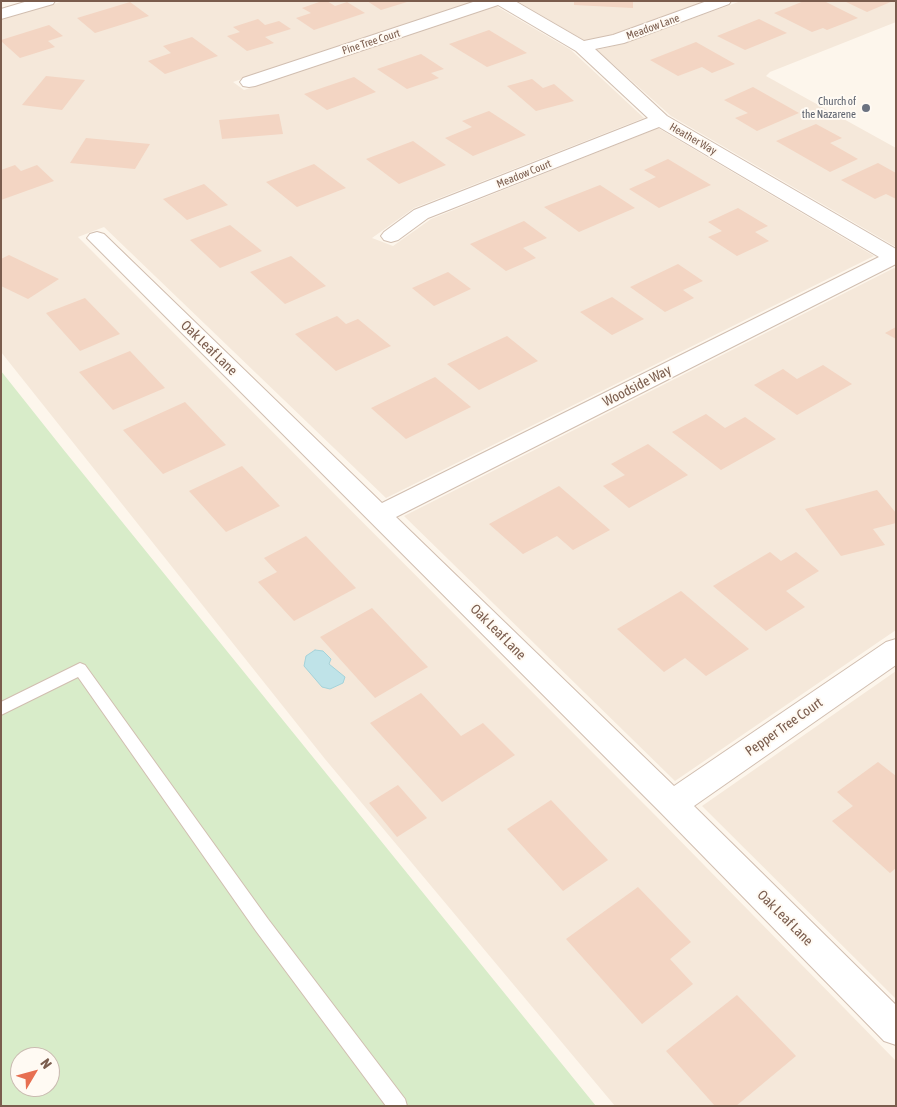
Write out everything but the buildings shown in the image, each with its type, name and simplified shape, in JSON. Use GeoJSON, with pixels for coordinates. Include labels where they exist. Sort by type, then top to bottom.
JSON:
{"type":"FeatureCollection","features":[{"type":"Feature","properties":{"kind":"street"},"geometry":{"type":"LineString","coordinates":[[1,14],[47,1]]}},
{"type":"Feature","properties":{"kind":"street","name":"Pine Tree Court"},"geometry":{"type":"LineString","coordinates":[[249,82],[493,1]]}},
{"type":"Feature","properties":{"kind":"street","name":"Heather Way"},"geometry":{"type":"LineString","coordinates":[[503,1],[582,48],[660,120],[895,257]]}},
{"type":"Feature","properties":{"kind":"street","name":"Meadow Lane"},"geometry":{"type":"LineString","coordinates":[[582,48],[618,39],[723,1]]}},
{"type":"Feature","properties":{"kind":"street","name":"Meadow Court"},"geometry":{"type":"LineString","coordinates":[[391,236],[421,214],[660,120]]}},
{"type":"Feature","properties":{"kind":"street","name":"Oak Leaf Lane"},"geometry":{"type":"LineString","coordinates":[[97,238],[672,804],[896,1029]]}},
{"type":"Feature","properties":{"kind":"street","name":"Woodside Way"},"geometry":{"type":"LineString","coordinates":[[379,515],[895,257]]}},
{"type":"Feature","properties":{"kind":"street","name":"Pepper Tree Court"},"geometry":{"type":"LineString","coordinates":[[672,804],[896,650]]}},
{"type":"Feature","properties":{"kind":"lane"},"geometry":{"type":"LineString","coordinates":[[1,709],[80,669],[262,925],[398,1106]]}},
{"type":"Feature","properties":{"kind":"shaded area"},"geometry":{"type":"Polygon","coordinates":[[[64,1],[476,1],[233,82],[244,90],[496,6],[571,50],[644,118],[414,208],[372,238],[393,246],[431,219],[658,128],[874,256],[386,498],[104,227],[78,237],[656,816],[896,1061],[896,1106],[615,1106],[325,759],[1,352],[1,19],[64,1]]]}},
{"type":"Feature","properties":{"kind":"shaded area"},"geometry":{"type":"Polygon","coordinates":[[[517,1],[706,1],[612,35],[585,41],[517,1]]]}},
{"type":"Feature","properties":{"kind":"shaded area"},"geometry":{"type":"Polygon","coordinates":[[[741,1],[896,1],[896,22],[770,72],[766,76],[896,148],[896,247],[671,116],[597,50],[625,43],[741,1]]]}},
{"type":"Feature","properties":{"kind":"shaded area"},"geometry":{"type":"Polygon","coordinates":[[[894,268],[896,269],[896,630],[675,781],[404,516],[894,268]]]}},
{"type":"Feature","properties":{"kind":"shaded area"},"geometry":{"type":"Polygon","coordinates":[[[896,671],[896,999],[702,806],[896,671]]]}},
{"type":"Feature","properties":{"kind":"green space"},"geometry":{"type":"Polygon","coordinates":[[[1,371],[63,449],[596,1106],[1,1106],[1,371]]]}},
{"type":"Feature","properties":{"kind":"water"},"geometry":{"type":"Polygon","coordinates":[[[315,650],[323,651],[331,659],[329,664],[345,677],[343,683],[330,689],[322,687],[304,666],[306,656],[315,650]]]}},
{"type":"Feature","properties":{"kind":"place","name":"Church of the Nazarene"},"geometry":{"type":"Point","coordinates":[866,108]}}]}
